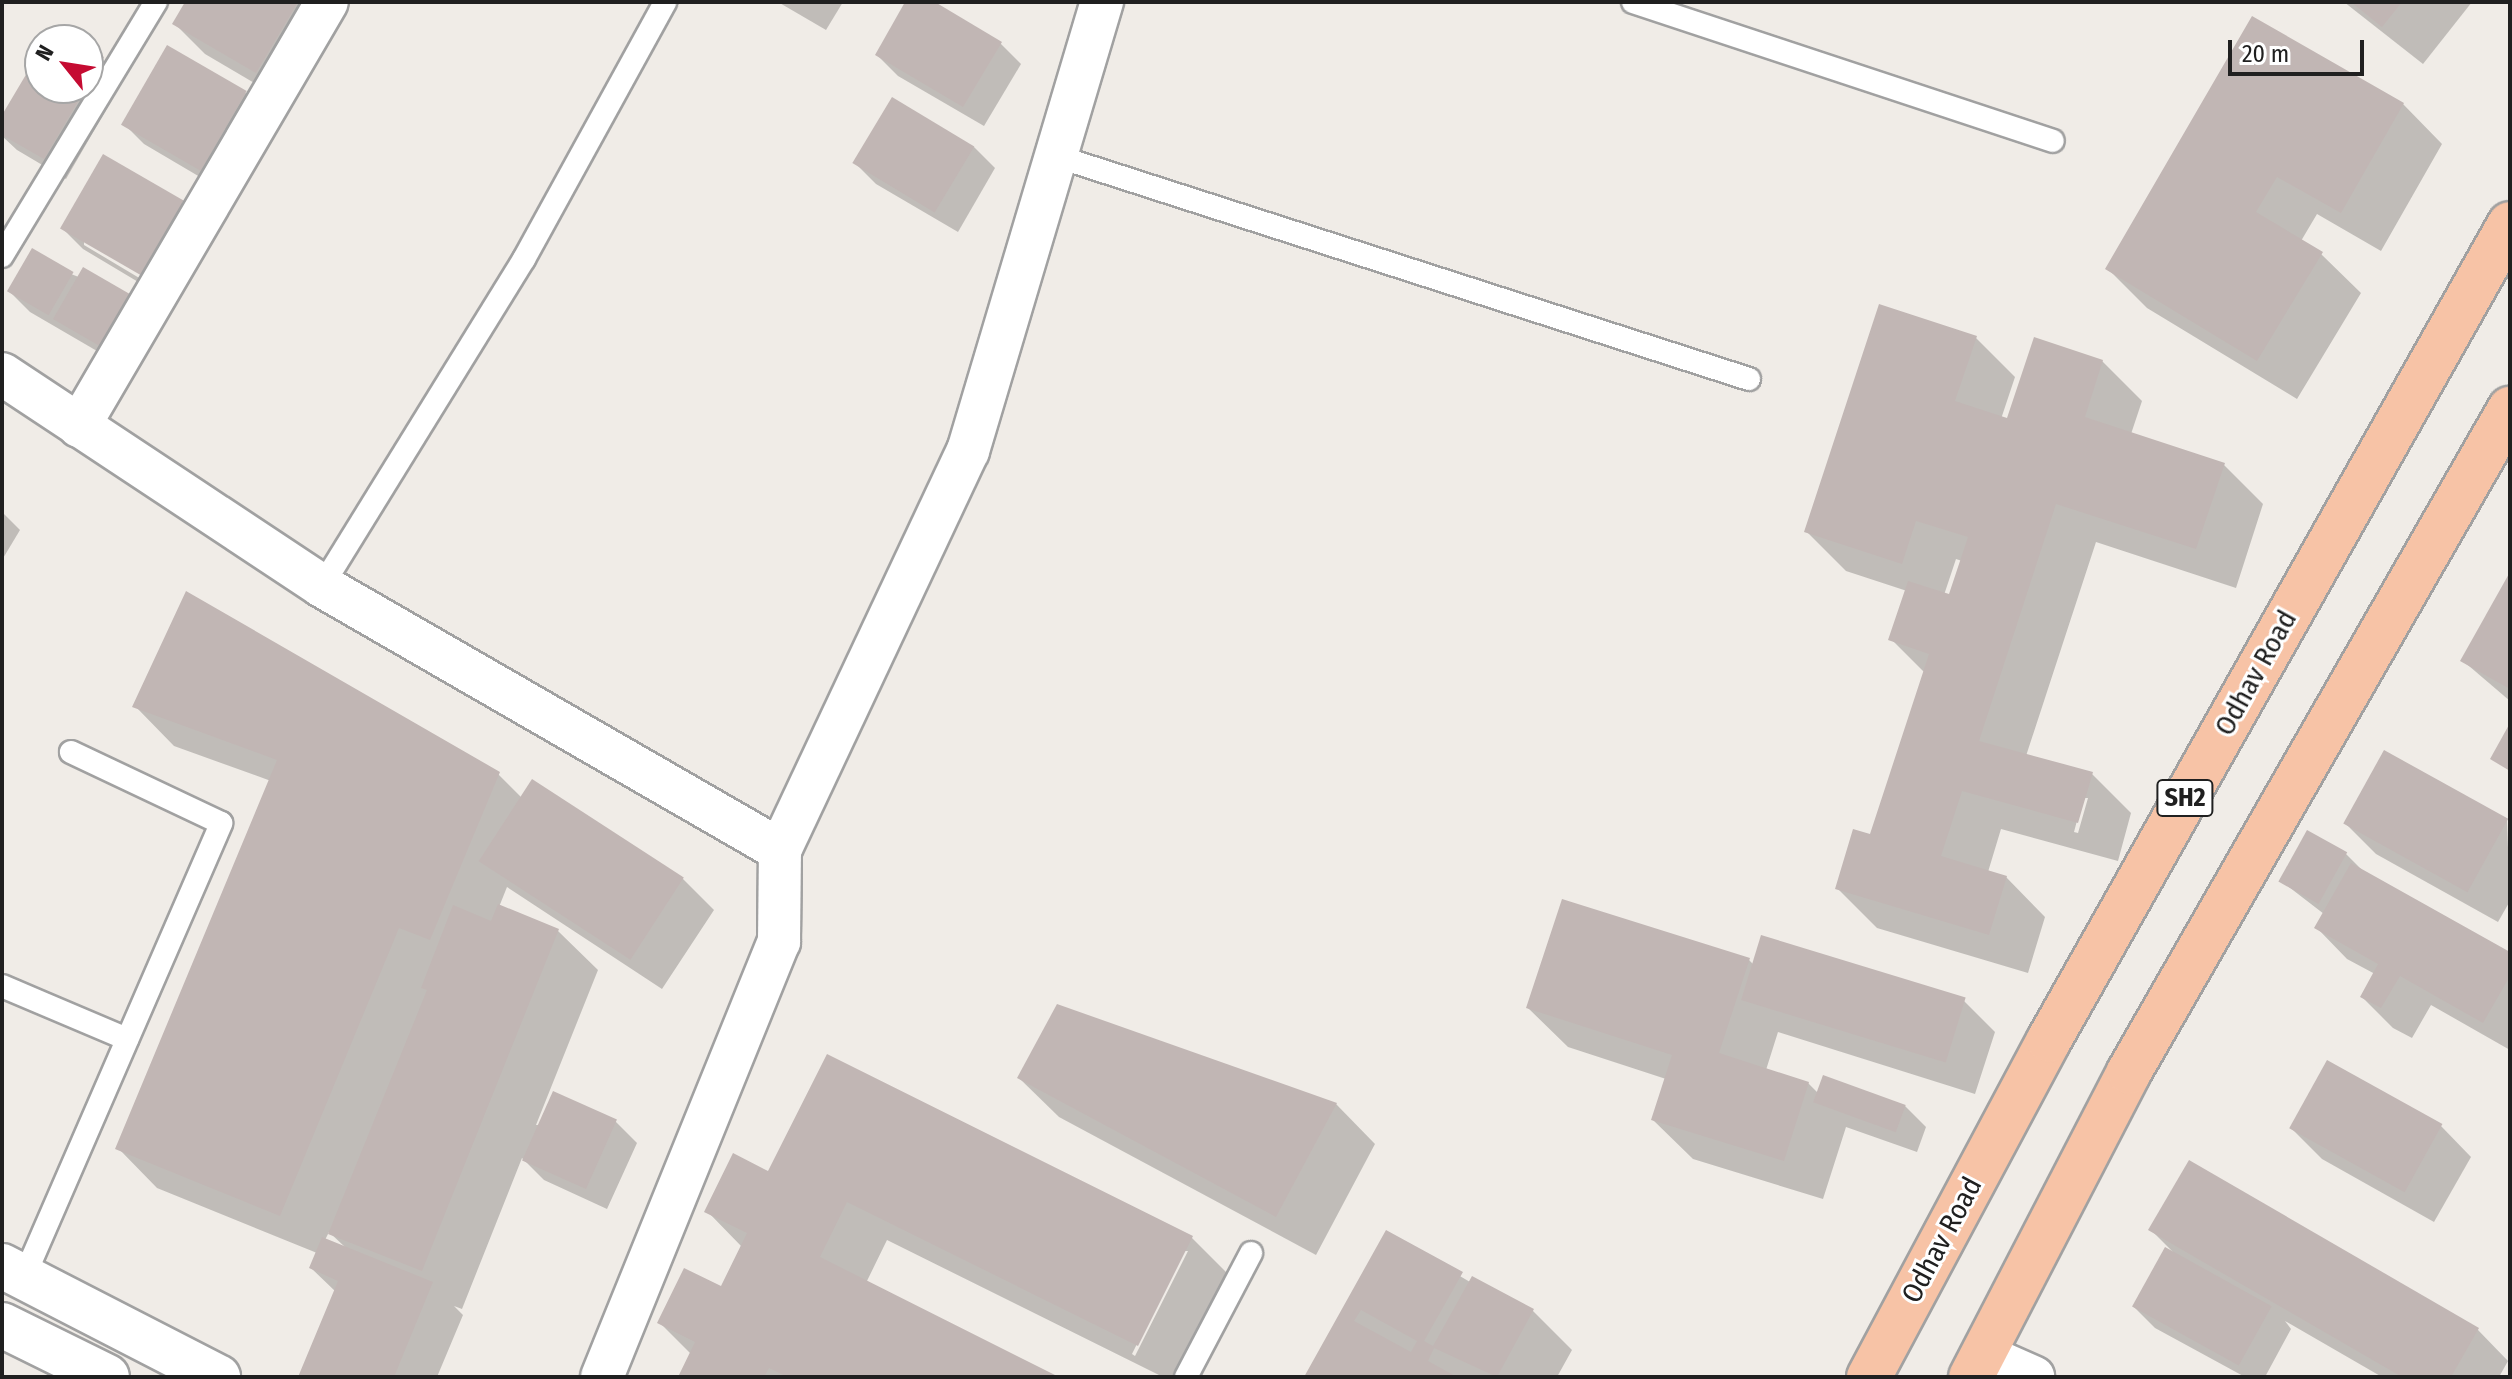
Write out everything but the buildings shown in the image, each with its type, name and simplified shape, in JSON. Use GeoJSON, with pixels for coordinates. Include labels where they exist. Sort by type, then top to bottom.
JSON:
{"type":"FeatureCollection","features":[{"type":"Feature","properties":{"kind":"main road","name":"Odhav Road"},"geometry":{"type":"LineString","coordinates":[[1869,1377],[2049,1040],[2510,224]]}},
{"type":"Feature","properties":{"kind":"main road"},"geometry":{"type":"LineString","coordinates":[[1977,1366],[2129,1072],[2510,409]]}},
{"type":"Feature","properties":{"kind":"street"},"geometry":{"type":"LineString","coordinates":[[79,426],[327,2]]}},
{"type":"Feature","properties":{"kind":"street"},"geometry":{"type":"LineString","coordinates":[[602,1377],[779,942],[780,850],[968,451],[1102,2]]}},
{"type":"Feature","properties":{"kind":"street"},"geometry":{"type":"LineString","coordinates":[[2,374],[322,586],[780,850]]}},
{"type":"Feature","properties":{"kind":"street"},"geometry":{"type":"LineString","coordinates":[[13,1271],[218,1377]]}},
{"type":"Feature","properties":{"kind":"street"},"geometry":{"type":"LineString","coordinates":[[2,1325],[107,1377]]}},
{"type":"Feature","properties":{"kind":"street"},"geometry":{"type":"LineString","coordinates":[[1977,1366],[2033,1377]]}},
{"type":"Feature","properties":{"kind":"lane"},"geometry":{"type":"LineString","coordinates":[[2,256],[156,2]]}},
{"type":"Feature","properties":{"kind":"lane"},"geometry":{"type":"LineString","coordinates":[[322,586],[524,259],[665,2]]}},
{"type":"Feature","properties":{"kind":"lane"},"geometry":{"type":"LineString","coordinates":[[1633,2],[2053,141]]}},
{"type":"Feature","properties":{"kind":"lane"},"geometry":{"type":"LineString","coordinates":[[1056,156],[1749,379]]}},
{"type":"Feature","properties":{"kind":"lane"},"geometry":{"type":"LineString","coordinates":[[13,1271],[127,1039],[221,823],[71,752]]}},
{"type":"Feature","properties":{"kind":"lane"},"geometry":{"type":"LineString","coordinates":[[2,986],[127,1039]]}},
{"type":"Feature","properties":{"kind":"lane"},"geometry":{"type":"LineString","coordinates":[[1186,1377],[1251,1253]]}}]}
